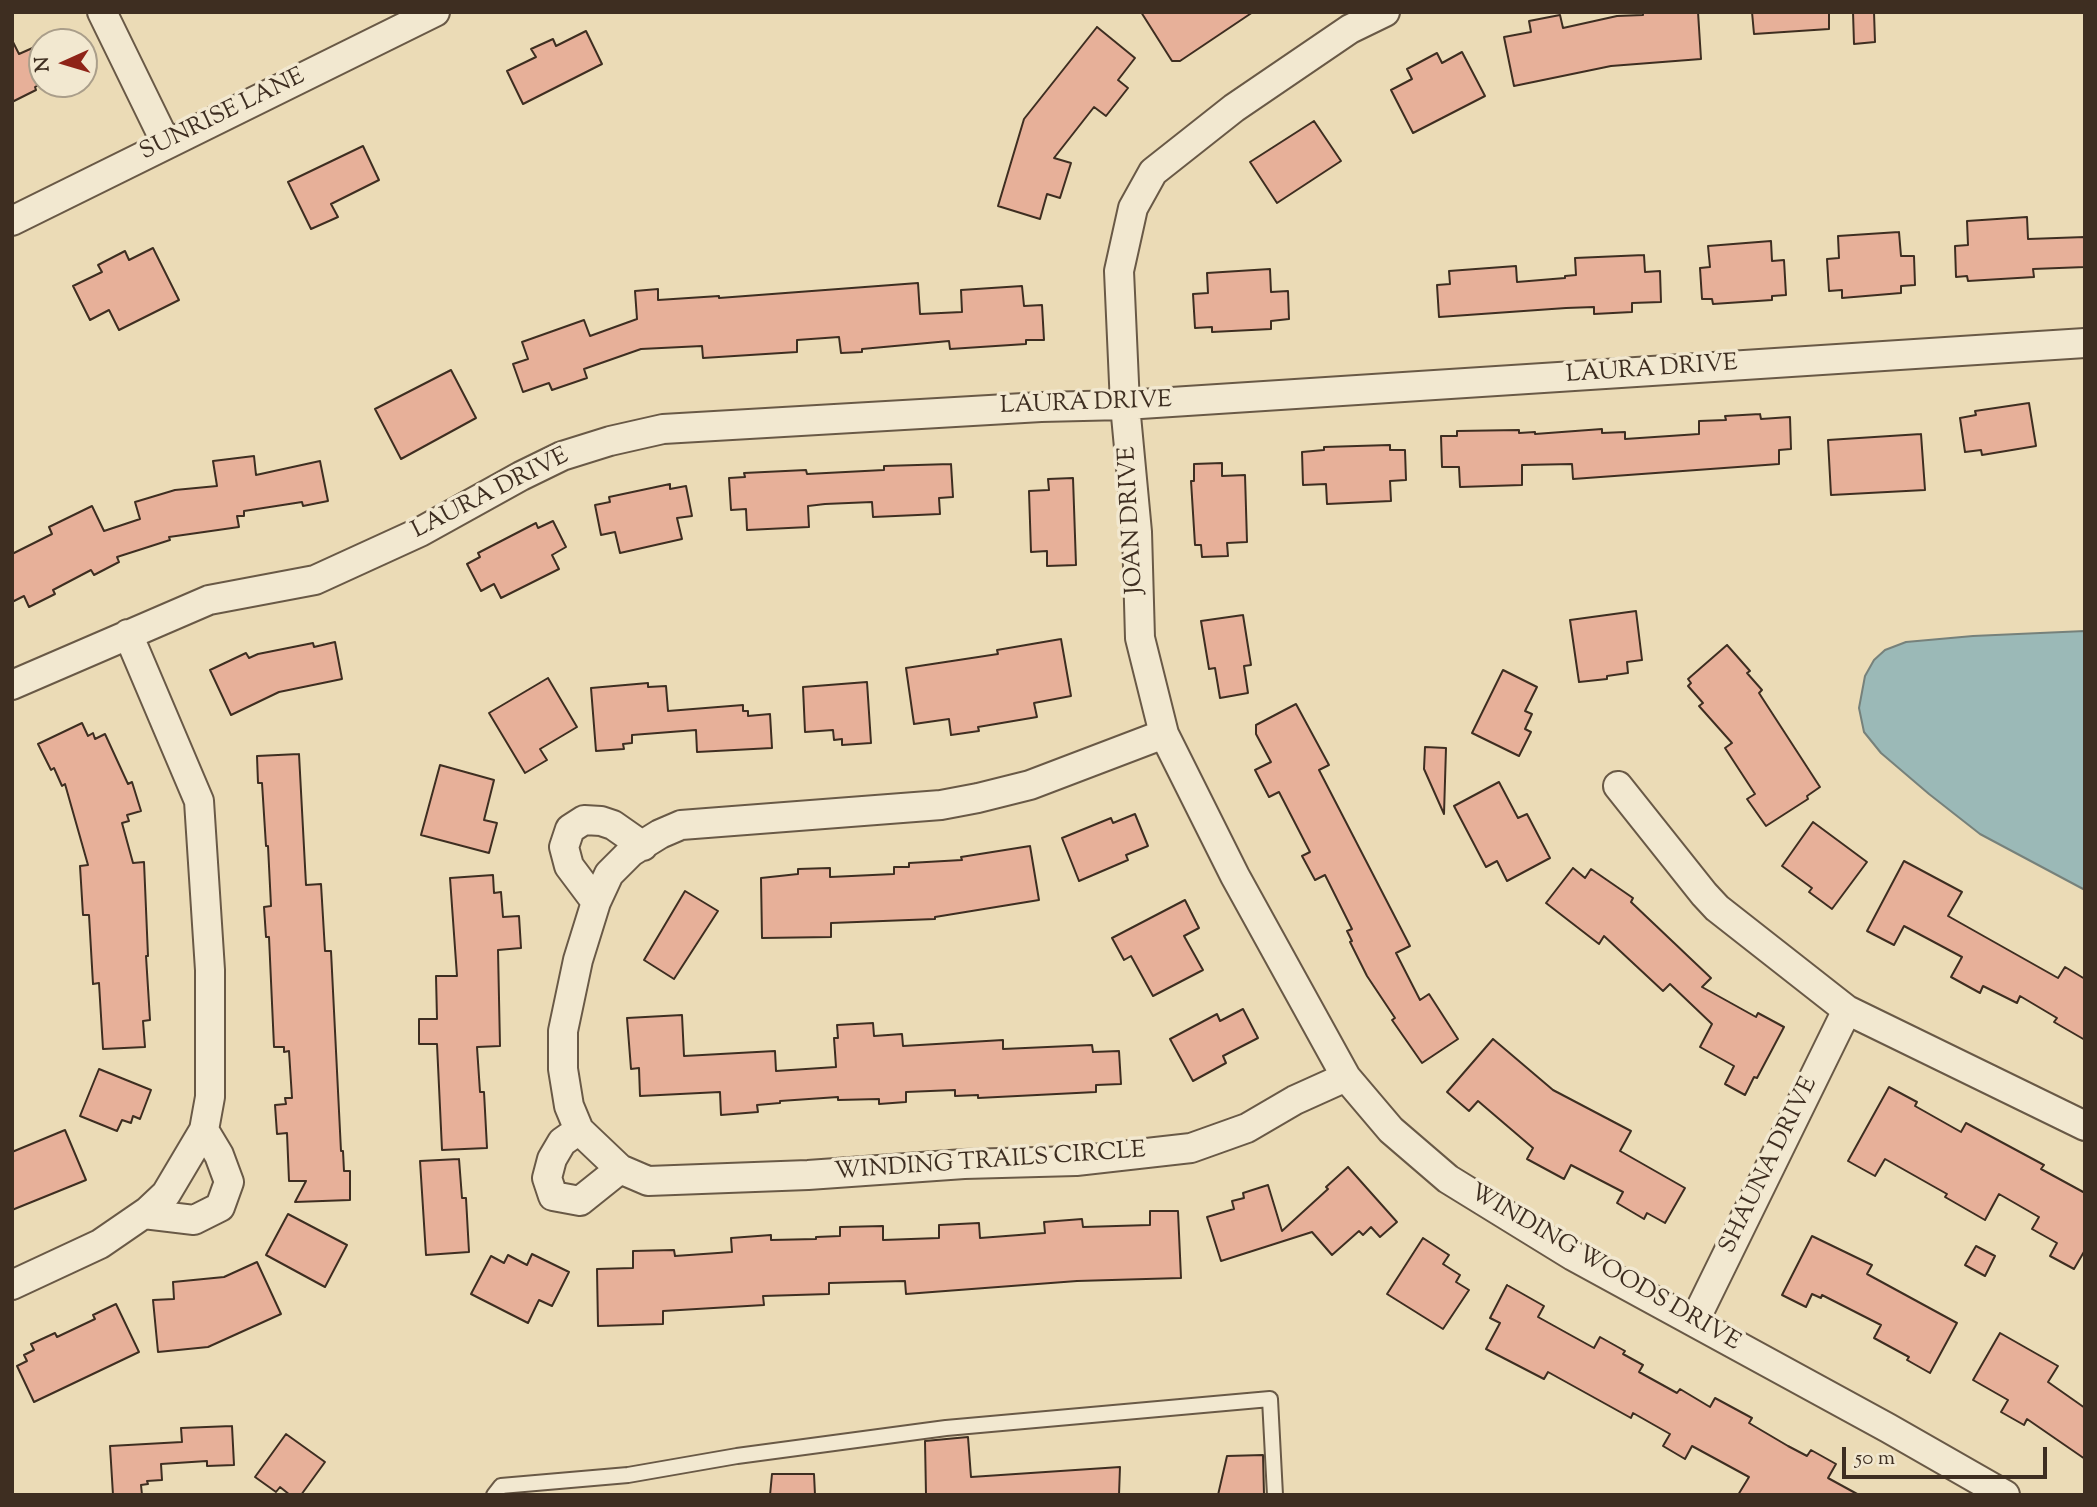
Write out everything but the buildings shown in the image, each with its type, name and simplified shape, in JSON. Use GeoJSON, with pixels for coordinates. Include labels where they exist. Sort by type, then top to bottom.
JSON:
{"type":"FeatureCollection","features":[{"type":"Feature","properties":{"kind":"street"},"geometry":{"type":"LineString","coordinates":[[102,12],[166,144]]}},
{"type":"Feature","properties":{"kind":"street","name":"SUNRISE LANE"},"geometry":{"type":"LineString","coordinates":[[12,221],[435,12]]}},
{"type":"Feature","properties":{"kind":"street","name":"JOAN DRIVE"},"geometry":{"type":"LineString","coordinates":[[1164,734],[1140,638],[1137,532],[1125,405],[1119,271],[1133,208],[1153,172],[1234,108],[1350,29],[1385,12]]}},
{"type":"Feature","properties":{"kind":"street","name":"LAURA DRIVE"},"geometry":{"type":"LineString","coordinates":[[12,685],[209,600],[315,580],[420,532],[521,475],[562,456],[663,429],[752,422],[1125,405],[2085,343]]}},
{"type":"Feature","properties":{"kind":"street"},"geometry":{"type":"LineString","coordinates":[[12,1285],[100,1244],[144,1214],[166,1194],[204,1130],[210,1097],[210,970],[199,801],[128,634]]}},
{"type":"Feature","properties":{"kind":"street","name":"WINDING TRAILS CIRCLE"},"geometry":{"type":"LineString","coordinates":[[1164,734],[1030,785],[978,797],[941,805],[681,825],[631,852],[610,873],[596,902],[578,960],[563,1031],[563,1069],[569,1106],[579,1130],[620,1169],[648,1181],[795,1176],[964,1164],[1076,1161],[1191,1148],[1247,1128],[1295,1100],[1346,1077]]}},
{"type":"Feature","properties":{"kind":"street","name":"WINDING WOODS DRIVE"},"geometry":{"type":"LineString","coordinates":[[1164,734],[1235,876],[1346,1077],[1391,1130],[1448,1179],[1573,1256],[2005,1495]]}},
{"type":"Feature","properties":{"kind":"street"},"geometry":{"type":"LineString","coordinates":[[1618,786],[1717,908],[1847,1010],[2085,1126]]}},
{"type":"Feature","properties":{"kind":"street"},"geometry":{"type":"LineString","coordinates":[[596,902],[569,866],[564,847],[570,829],[584,820],[601,821],[613,825],[643,846]]}},
{"type":"Feature","properties":{"kind":"street","name":"SHAUNA DRIVE"},"geometry":{"type":"LineString","coordinates":[[1694,1322],[1847,1010]]}},
{"type":"Feature","properties":{"kind":"street"},"geometry":{"type":"LineString","coordinates":[[144,1214],[194,1220],[220,1207],[229,1182],[219,1155],[204,1130]]}},
{"type":"Feature","properties":{"kind":"street"},"geometry":{"type":"LineString","coordinates":[[579,1130],[562,1142],[552,1159],[547,1178],[553,1196],[580,1201],[620,1169]]}},
{"type":"Feature","properties":{"kind":"lane"},"geometry":{"type":"LineString","coordinates":[[494,1495],[501,1486],[628,1475],[946,1428],[1270,1398],[1275,1495]]}},
{"type":"Feature","properties":{"kind":"water"},"geometry":{"type":"Polygon","coordinates":[[[2085,631],[2085,890],[1980,834],[1929,794],[1881,753],[1864,732],[1859,708],[1865,676],[1874,660],[1885,650],[1906,642],[2085,631]]]}}]}
